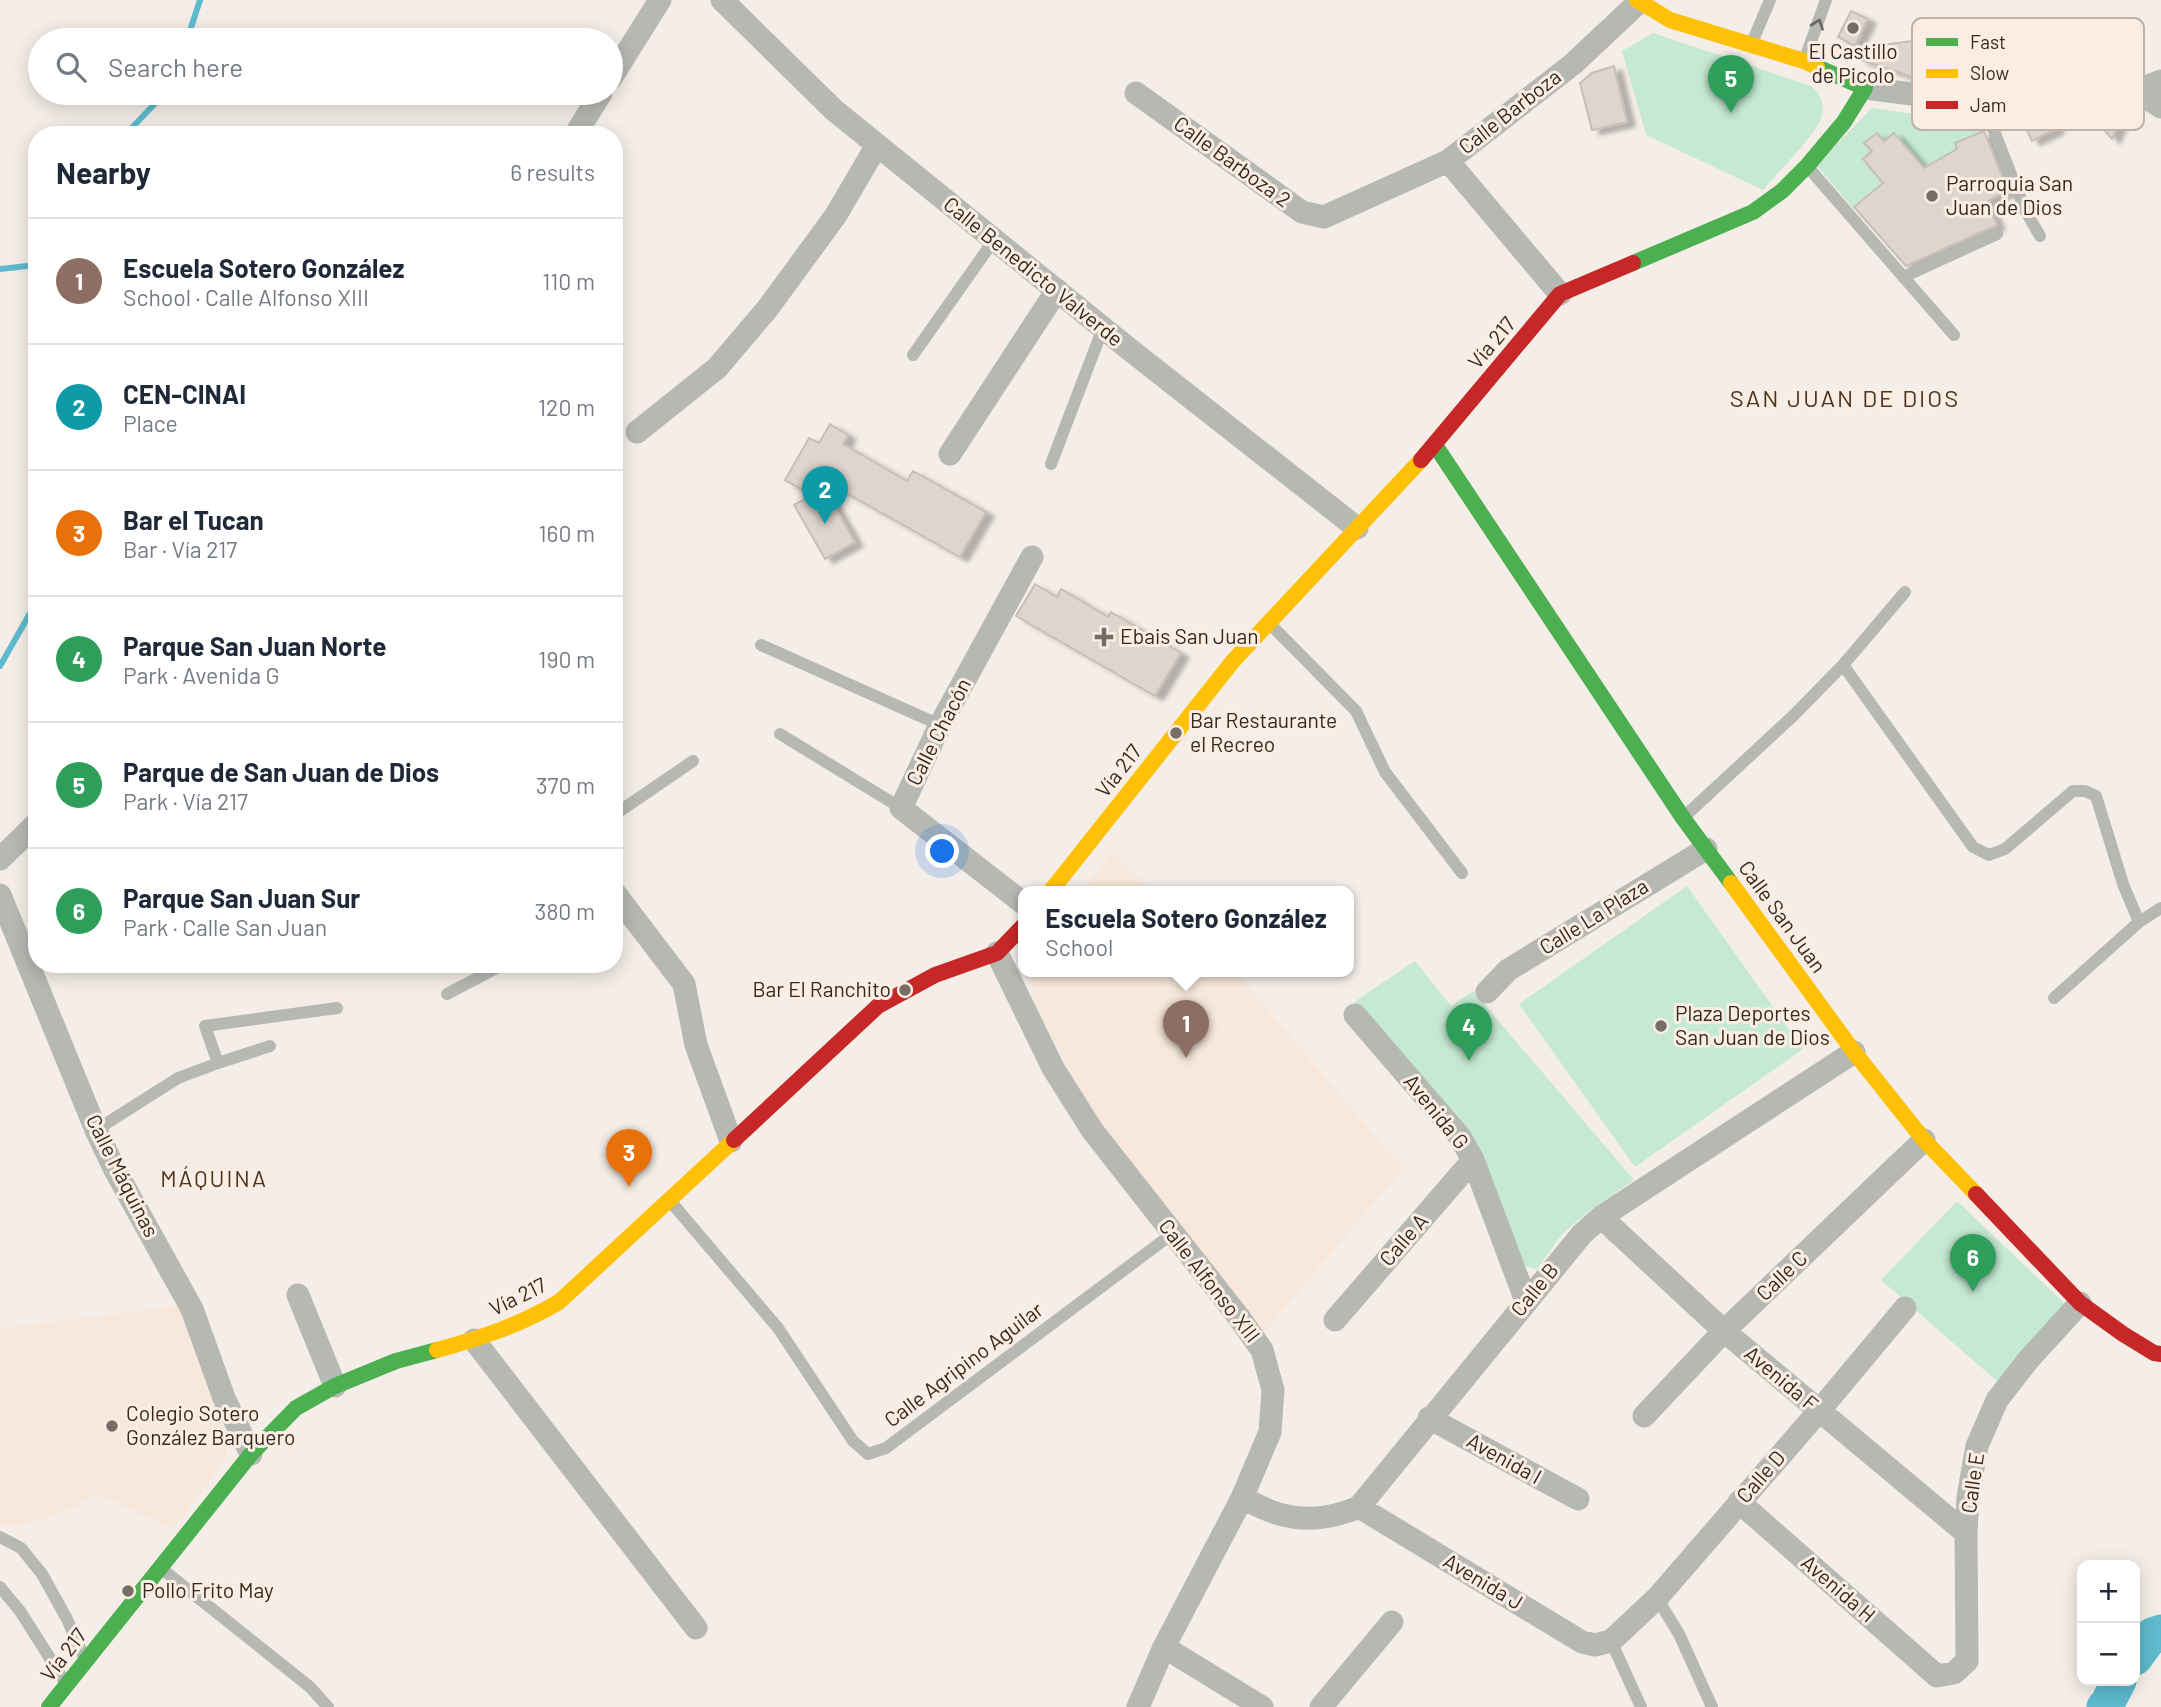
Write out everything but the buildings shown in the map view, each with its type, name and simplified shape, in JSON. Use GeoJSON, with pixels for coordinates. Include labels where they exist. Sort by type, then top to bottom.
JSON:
{"type":"FeatureCollection","features":[{"type":"Feature","properties":{"kind":"main road"},"geometry":{"type":"LineString","coordinates":[[1638,1],[1670,20],[1804,61],[1865,88]]}},
{"type":"Feature","properties":{"kind":"main road","name":"Vía 217"},"geometry":{"type":"LineString","coordinates":[[1055,886],[1233,661],[1435,445],[1560,294],[1753,212],[1782,191],[1807,166],[1844,122],[1865,88]]}},
{"type":"Feature","properties":{"kind":"main road","name":"Calle San Juan"},"geometry":{"type":"LineString","coordinates":[[1435,445],[1682,818],[1854,1052],[1923,1140],[2080,1303],[2123,1334],[2154,1353],[2161,1354]]}},
{"type":"Feature","properties":{"kind":"main road","name":"Vía 217"},"geometry":{"type":"LineString","coordinates":[[50,1707],[251,1454],[296,1408],[335,1386],[396,1362],[474,1340],[530,1319],[559,1302],[877,1006],[935,975],[997,953],[1018,931]]}},
{"type":"Feature","properties":{"kind":"street"},"geometry":{"type":"LineString","coordinates":[[623,59],[660,0]]}},
{"type":"Feature","properties":{"kind":"street","name":"Calle Benedicto Valverde"},"geometry":{"type":"LineString","coordinates":[[722,0],[834,110],[1103,328],[1357,528]]}},
{"type":"Feature","properties":{"kind":"street","name":"Calle Barboza"},"geometry":{"type":"LineString","coordinates":[[1560,294],[1448,161],[1573,64],[1638,1]]}},
{"type":"Feature","properties":{"kind":"street"},"geometry":{"type":"LineString","coordinates":[[2144,88],[2161,82]]}},
{"type":"Feature","properties":{"kind":"street"},"geometry":{"type":"LineString","coordinates":[[1865,88],[1912,94]]}},
{"type":"Feature","properties":{"kind":"street","name":"Calle Barboza 2"},"geometry":{"type":"LineString","coordinates":[[1136,93],[1302,212],[1324,217],[1448,161]]}},
{"type":"Feature","properties":{"kind":"street"},"geometry":{"type":"LineString","coordinates":[[2144,96],[2161,107]]}},
{"type":"Feature","properties":{"kind":"street"},"geometry":{"type":"LineString","coordinates":[[581,126],[594,105]]}},
{"type":"Feature","properties":{"kind":"street"},"geometry":{"type":"LineString","coordinates":[[638,432],[717,368],[768,308],[836,215],[877,145]]}},
{"type":"Feature","properties":{"kind":"street"},"geometry":{"type":"LineString","coordinates":[[950,454],[1057,290]]}},
{"type":"Feature","properties":{"kind":"street","name":"Calle Chacón"},"geometry":{"type":"LineString","coordinates":[[1018,899],[901,808],[940,725],[1032,557]]}},
{"type":"Feature","properties":{"kind":"street"},"geometry":{"type":"LineString","coordinates":[[0,859],[28,832]]}},
{"type":"Feature","properties":{"kind":"street","name":"Calle La Plaza"},"geometry":{"type":"LineString","coordinates":[[1487,992],[1508,970],[1706,849]]}},
{"type":"Feature","properties":{"kind":"street","name":"Calle Máquinas"},"geometry":{"type":"LineString","coordinates":[[0,895],[28,964]]}},
{"type":"Feature","properties":{"kind":"street"},"geometry":{"type":"LineString","coordinates":[[623,906],[684,984],[696,1045],[731,1141]]}},
{"type":"Feature","properties":{"kind":"street","name":"Calle Alfonso XIII"},"geometry":{"type":"LineString","coordinates":[[997,953],[1053,1068],[1079,1110],[1262,1350],[1273,1390],[1270,1432],[1242,1499],[1164,1647],[1138,1707]]}},
{"type":"Feature","properties":{"kind":"street","name":"Calle Máquinas"},"geometry":{"type":"LineString","coordinates":[[32,973],[96,1130],[115,1170],[192,1309],[224,1398],[251,1454]]}},
{"type":"Feature","properties":{"kind":"street","name":"Avenida G"},"geometry":{"type":"LineString","coordinates":[[1355,1015],[1460,1137],[1473,1160],[1527,1301]]}},
{"type":"Feature","properties":{"kind":"street","name":"Calle B"},"geometry":{"type":"LineString","coordinates":[[1359,1507],[1582,1234],[1601,1217],[1854,1052]]}},
{"type":"Feature","properties":{"kind":"street","name":"Calle C"},"geometry":{"type":"LineString","coordinates":[[1644,1416],[1724,1331],[1923,1140]]}},
{"type":"Feature","properties":{"kind":"street","name":"Calle A"},"geometry":{"type":"LineString","coordinates":[[1335,1320],[1473,1160]]}},
{"type":"Feature","properties":{"kind":"street","name":"Avenida F"},"geometry":{"type":"LineString","coordinates":[[1601,1217],[1724,1331],[1966,1533]]}},
{"type":"Feature","properties":{"kind":"street"},"geometry":{"type":"LineString","coordinates":[[298,1294],[335,1386]]}},
{"type":"Feature","properties":{"kind":"street","name":"Calle E"},"geometry":{"type":"LineString","coordinates":[[1937,1676],[1954,1673],[1967,1661],[1966,1533],[1968,1497],[1977,1446],[1997,1400],[2029,1359],[2080,1303]]}},
{"type":"Feature","properties":{"kind":"street","name":"Calle D"},"geometry":{"type":"LineString","coordinates":[[1611,1641],[1657,1598],[1905,1308]]}},
{"type":"Feature","properties":{"kind":"street"},"geometry":{"type":"LineString","coordinates":[[474,1340],[696,1628]]}},
{"type":"Feature","properties":{"kind":"street","name":"Avenida I"},"geometry":{"type":"LineString","coordinates":[[1429,1418],[1578,1499]]}},
{"type":"Feature","properties":{"kind":"street"},"geometry":{"type":"LineString","coordinates":[[1242,1499],[1283,1515],[1306,1518],[1342,1514],[1359,1507]]}},
{"type":"Feature","properties":{"kind":"street","name":"Avenida H"},"geometry":{"type":"LineString","coordinates":[[1739,1502],[1937,1676]]}},
{"type":"Feature","properties":{"kind":"street","name":"Avenida J"},"geometry":{"type":"LineString","coordinates":[[1359,1507],[1582,1642],[1595,1645],[1611,1641]]}},
{"type":"Feature","properties":{"kind":"street"},"geometry":{"type":"LineString","coordinates":[[1321,1707],[1392,1622]]}},
{"type":"Feature","properties":{"kind":"street"},"geometry":{"type":"LineString","coordinates":[[1164,1647],[1262,1707]]}},
{"type":"Feature","properties":{"kind":"lane"},"geometry":{"type":"LineString","coordinates":[[1751,45],[1770,0]]}},
{"type":"Feature","properties":{"kind":"lane"},"geometry":{"type":"LineString","coordinates":[[1804,61],[1826,0]]}},
{"type":"Feature","properties":{"kind":"lane"},"geometry":{"type":"LineString","coordinates":[[1994,130],[2025,210],[2040,236]]}},
{"type":"Feature","properties":{"kind":"lane"},"geometry":{"type":"LineString","coordinates":[[1807,166],[1954,335]]}},
{"type":"Feature","properties":{"kind":"lane"},"geometry":{"type":"LineString","coordinates":[[1903,277],[1997,234]]}},
{"type":"Feature","properties":{"kind":"lane"},"geometry":{"type":"LineString","coordinates":[[913,355],[995,240]]}},
{"type":"Feature","properties":{"kind":"lane"},"geometry":{"type":"LineString","coordinates":[[1051,464],[1103,328]]}},
{"type":"Feature","properties":{"kind":"lane"},"geometry":{"type":"LineString","coordinates":[[1682,818],[1794,715],[1843,665],[1905,592]]}},
{"type":"Feature","properties":{"kind":"lane"},"geometry":{"type":"LineString","coordinates":[[1268,622],[1356,711],[1385,772],[1462,873]]}},
{"type":"Feature","properties":{"kind":"lane"},"geometry":{"type":"LineString","coordinates":[[761,645],[940,725]]}},
{"type":"Feature","properties":{"kind":"lane"},"geometry":{"type":"LineString","coordinates":[[1843,665],[1973,847],[1989,855],[2005,849],[2073,791],[2085,791],[2096,796],[2123,884],[2139,922]]}},
{"type":"Feature","properties":{"kind":"lane"},"geometry":{"type":"LineString","coordinates":[[780,734],[901,808]]}},
{"type":"Feature","properties":{"kind":"lane"},"geometry":{"type":"LineString","coordinates":[[623,809],[693,761]]}},
{"type":"Feature","properties":{"kind":"lane"},"geometry":{"type":"LineString","coordinates":[[2054,998],[2139,922],[2161,908]]}},
{"type":"Feature","properties":{"kind":"lane"},"geometry":{"type":"LineString","coordinates":[[447,994],[487,973]]}},
{"type":"Feature","properties":{"kind":"lane"},"geometry":{"type":"LineString","coordinates":[[218,1063],[205,1026],[337,1008]]}},
{"type":"Feature","properties":{"kind":"lane"},"geometry":{"type":"LineString","coordinates":[[96,1130],[178,1078],[270,1046]]}},
{"type":"Feature","properties":{"kind":"lane","name":"Calle Agripino Aguilar"},"geometry":{"type":"LineString","coordinates":[[668,1199],[778,1328],[853,1441],[868,1454],[886,1448],[1172,1234]]}},
{"type":"Feature","properties":{"kind":"lane"},"geometry":{"type":"LineString","coordinates":[[0,1537],[21,1548],[42,1574],[67,1619],[86,1662]]}},
{"type":"Feature","properties":{"kind":"lane"},"geometry":{"type":"LineString","coordinates":[[160,1568],[310,1687],[328,1707]]}},
{"type":"Feature","properties":{"kind":"lane"},"geometry":{"type":"LineString","coordinates":[[0,1587],[20,1611],[67,1686]]}},
{"type":"Feature","properties":{"kind":"lane"},"geometry":{"type":"LineString","coordinates":[[1657,1598],[1679,1634],[1712,1707]]}},
{"type":"Feature","properties":{"kind":"lane"},"geometry":{"type":"LineString","coordinates":[[1611,1641],[1641,1707]]}},
{"type":"Feature","properties":{"kind":"shaded area"},"geometry":{"type":"Polygon","coordinates":[[[1111,853],[1149,886],[1087,886],[1111,853]]]}},
{"type":"Feature","properties":{"kind":"shaded area"},"geometry":{"type":"Polygon","coordinates":[[[1032,977],[1240,977],[1403,1169],[1264,1332],[1093,1115],[1033,1002],[1032,977]]]}},
{"type":"Feature","properties":{"kind":"shaded area","name":"Colegio Sotero González Barquero"},"geometry":{"type":"Polygon","coordinates":[[[179,1306],[228,1441],[225,1461],[173,1529],[98,1494],[67,1511],[44,1519],[22,1525],[0,1525],[0,1330],[179,1306]]]}},
{"type":"Feature","properties":{"kind":"green space"},"geometry":{"type":"Polygon","coordinates":[[[1653,33],[1811,86],[1817,92],[1823,107],[1819,123],[1763,190],[1646,135],[1622,51],[1653,33]]]}},
{"type":"Feature","properties":{"kind":"green space"},"geometry":{"type":"Polygon","coordinates":[[[1872,108],[1912,114],[1912,130],[1984,131],[1955,143],[1957,149],[1938,160],[1935,180],[1894,133],[1884,141],[1865,143],[1872,151],[1883,183],[1853,208],[1816,165],[1872,108]]]}},
{"type":"Feature","properties":{"kind":"green space","name":"Plaza Deportes San Juan de Dios"},"geometry":{"type":"Polygon","coordinates":[[[1687,886],[1803,1049],[1635,1167],[1519,1004],[1687,886]]]}},
{"type":"Feature","properties":{"kind":"green space"},"geometry":{"type":"Polygon","coordinates":[[[1415,961],[1451,1006],[1473,991],[1634,1180],[1563,1233],[1537,1269],[1519,1262],[1452,1116],[1354,1002],[1415,961]]]}},
{"type":"Feature","properties":{"kind":"green space"},"geometry":{"type":"Polygon","coordinates":[[[1957,1201],[2065,1304],[1998,1382],[1881,1280],[1957,1201]]]}},
{"type":"Feature","properties":{"kind":"waterway"},"geometry":{"type":"LineString","coordinates":[[191,28],[200,0]]}},
{"type":"Feature","properties":{"kind":"waterway"},"geometry":{"type":"LineString","coordinates":[[134,126],[154,105]]}},
{"type":"Feature","properties":{"kind":"waterway"},"geometry":{"type":"LineString","coordinates":[[0,269],[28,266]]}},
{"type":"Feature","properties":{"kind":"waterway"},"geometry":{"type":"LineString","coordinates":[[0,666],[28,617]]}},
{"type":"Feature","properties":{"kind":"waterway"},"geometry":{"type":"LineString","coordinates":[[2140,1651],[2152,1635],[2161,1632]]}},
{"type":"Feature","properties":{"kind":"waterway"},"geometry":{"type":"LineString","coordinates":[[2104,1707],[2116,1686]]}},
{"type":"Feature","properties":{"kind":"traffic: fast"},"geometry":{"type":"LineString","coordinates":[[1633,263],[1753,212],[1782,191],[1807,166],[1844,122],[1865,88],[1817,67]]}},
{"type":"Feature","properties":{"kind":"traffic: fast"},"geometry":{"type":"LineString","coordinates":[[1435,445],[1683,818],[1731,883]]}},
{"type":"Feature","properties":{"kind":"traffic: fast"},"geometry":{"type":"LineString","coordinates":[[49,1707],[251,1454],[296,1408],[335,1386],[396,1361],[437,1350]]}},
{"type":"Feature","properties":{"kind":"traffic: slow"},"geometry":{"type":"LineString","coordinates":[[1637,0],[1670,20],[1817,67]]}},
{"type":"Feature","properties":{"kind":"traffic: slow"},"geometry":{"type":"LineString","coordinates":[[1055,886],[1233,661],[1421,460]]}},
{"type":"Feature","properties":{"kind":"traffic: slow"},"geometry":{"type":"LineString","coordinates":[[1731,883],[1854,1052],[1924,1140],[1976,1194]]}},
{"type":"Feature","properties":{"kind":"traffic: slow"},"geometry":{"type":"LineString","coordinates":[[437,1350],[500,1330],[559,1302],[734,1140]]}},
{"type":"Feature","properties":{"kind":"traffic: jam"},"geometry":{"type":"LineString","coordinates":[[1421,460],[1560,294],[1633,263]]}},
{"type":"Feature","properties":{"kind":"traffic: jam"},"geometry":{"type":"LineString","coordinates":[[734,1140],[878,1006],[935,975],[997,953],[1018,931]]}},
{"type":"Feature","properties":{"kind":"traffic: jam"},"geometry":{"type":"LineString","coordinates":[[1976,1194],[2080,1303],[2123,1334],[2154,1353],[2161,1354]]}},
{"type":"Feature","properties":{"kind":"place","name":"El Castillo de Picolo"},"geometry":{"type":"Point","coordinates":[1853,28]}},
{"type":"Feature","properties":{"kind":"place","name":"Parque de San Juan de Dios"},"geometry":{"type":"Point","coordinates":[1731,113]}},
{"type":"Feature","properties":{"kind":"place","name":"Parroquia San Juan de Dios"},"geometry":{"type":"Point","coordinates":[1932,196]}},
{"type":"Feature","properties":{"kind":"place","name":"CEN-CINAI"},"geometry":{"type":"Point","coordinates":[825,524]}},
{"type":"Feature","properties":{"kind":"place","name":"Ebais San Juan"},"geometry":{"type":"Point","coordinates":[1104,637]}},
{"type":"Feature","properties":{"kind":"place","name":"Bar Restaurante el Recreo"},"geometry":{"type":"Point","coordinates":[1176,733]}},
{"type":"Feature","properties":{"kind":"place","name":"Bar El Ranchito"},"geometry":{"type":"Point","coordinates":[905,990]}},
{"type":"Feature","properties":{"kind":"place","name":"Plaza Deportes San Juan de Dios"},"geometry":{"type":"Point","coordinates":[1661,1026]}},
{"type":"Feature","properties":{"kind":"place","name":"Escuela Sotero González"},"geometry":{"type":"Point","coordinates":[1186,1058]}},
{"type":"Feature","properties":{"kind":"place","name":"Parque San Juan Norte"},"geometry":{"type":"Point","coordinates":[1469,1061]}},
{"type":"Feature","properties":{"kind":"place","name":"Bar el Tucan"},"geometry":{"type":"Point","coordinates":[629,1187]}},
{"type":"Feature","properties":{"kind":"place","name":"Parque San Juan Sur"},"geometry":{"type":"Point","coordinates":[1973,1292]}},
{"type":"Feature","properties":{"kind":"place","name":"Colegio Sotero González Barquero"},"geometry":{"type":"Point","coordinates":[112,1426]}},
{"type":"Feature","properties":{"kind":"place","name":"Pollo Frito May"},"geometry":{"type":"Point","coordinates":[128,1591]}},
{"type":"Feature","properties":{"kind":"district","name":"SAN JUAN DE DIOS"},"geometry":{"type":"Point","coordinates":[1845,399]}},
{"type":"Feature","properties":{"kind":"district","name":"MÁQUINA"},"geometry":{"type":"Point","coordinates":[214,1179]}}]}
